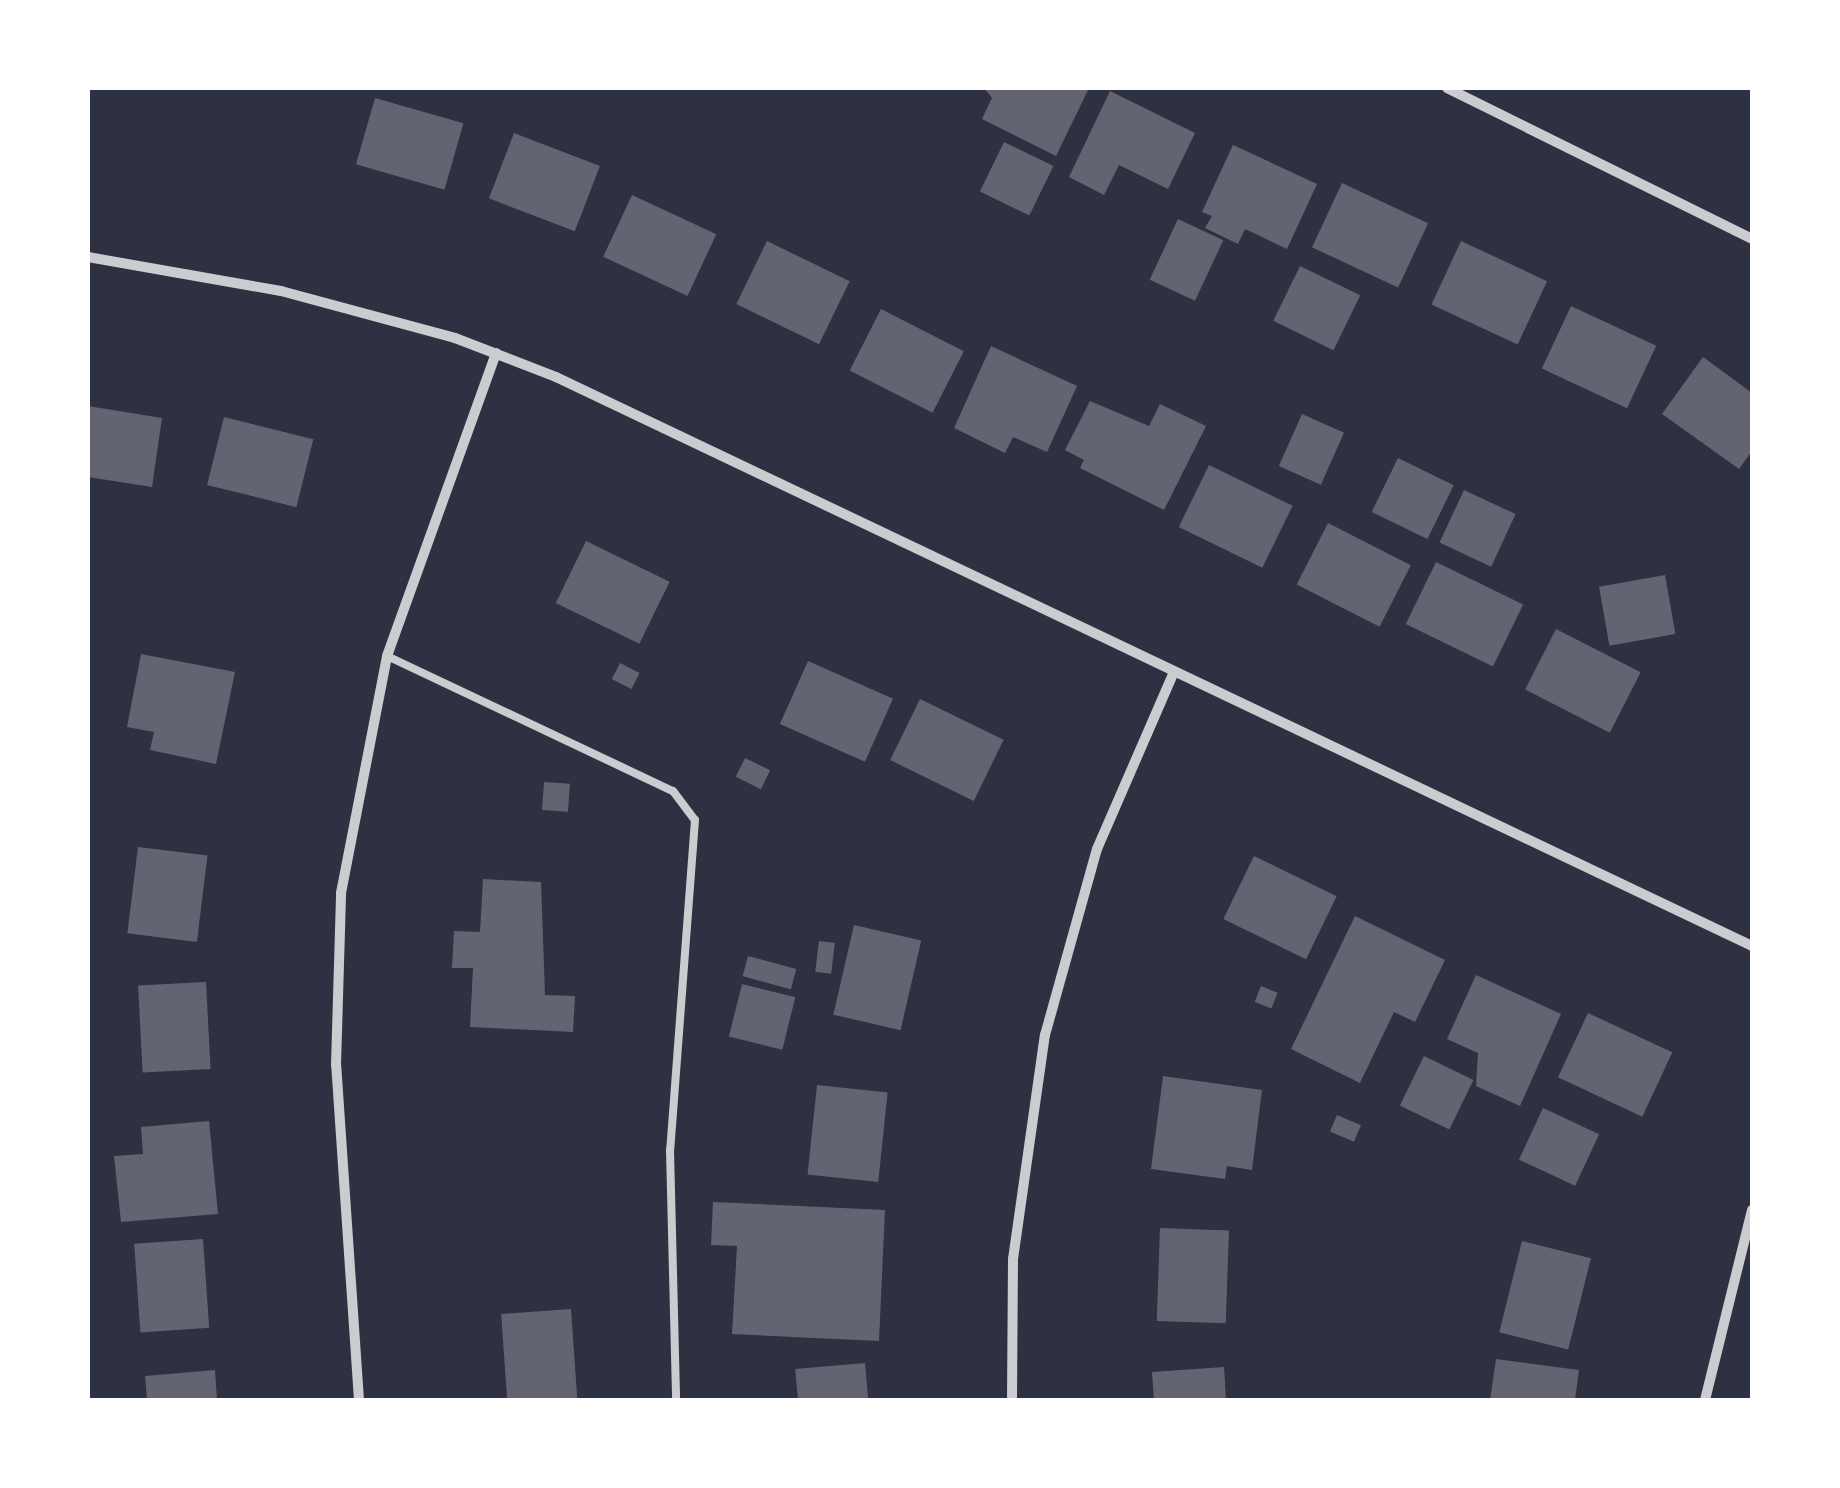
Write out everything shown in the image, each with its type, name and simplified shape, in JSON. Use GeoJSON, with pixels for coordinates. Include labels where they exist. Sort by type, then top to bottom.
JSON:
{"type":"FeatureCollection","features":[{"type":"Feature","properties":{"kind":"street"},"geometry":{"type":"LineString","coordinates":[[1447,88],[1752,238]]}},
{"type":"Feature","properties":{"kind":"street"},"geometry":{"type":"LineString","coordinates":[[88,257],[280,292],[496,353],[1752,946]]}},
{"type":"Feature","properties":{"kind":"street"},"geometry":{"type":"LineString","coordinates":[[358,1400],[336,978],[352,812],[387,656],[496,353]]}},
{"type":"Feature","properties":{"kind":"street"},"geometry":{"type":"LineString","coordinates":[[1012,1400],[1012,1259],[1044,1034],[1097,849],[1173,674]]}},
{"type":"Feature","properties":{"kind":"street"},"geometry":{"type":"LineString","coordinates":[[1704,1400],[1752,1210]]}},
{"type":"Feature","properties":{"kind":"lane"},"geometry":{"type":"LineString","coordinates":[[387,656],[673,791],[695,820],[670,1150],[676,1400]]}},
{"type":"Feature","properties":{"kind":"building"},"geometry":{"type":"Polygon","coordinates":[[[984,88],[1089,88],[1056,156],[982,119],[992,98],[984,88]]]}},
{"type":"Feature","properties":{"kind":"building"},"geometry":{"type":"Polygon","coordinates":[[[1110,91],[1195,133],[1168,189],[1119,165],[1104,195],[1069,177],[1110,91]]]}},
{"type":"Feature","properties":{"kind":"building"},"geometry":{"type":"Polygon","coordinates":[[[375,98],[463,123],[444,190],[356,164],[375,98]]]}},
{"type":"Feature","properties":{"kind":"building"},"geometry":{"type":"Polygon","coordinates":[[[514,133],[600,166],[575,231],[489,198],[514,133]]]}},
{"type":"Feature","properties":{"kind":"building"},"geometry":{"type":"Polygon","coordinates":[[[1004,142],[1053,166],[1029,216],[980,191],[1004,142]]]}},
{"type":"Feature","properties":{"kind":"building"},"geometry":{"type":"Polygon","coordinates":[[[1233,145],[1317,184],[1287,249],[1245,229],[1238,244],[1205,228],[1212,216],[1202,212],[1233,145]]]}},
{"type":"Feature","properties":{"kind":"building"},"geometry":{"type":"Polygon","coordinates":[[[1342,183],[1428,223],[1398,287],[1312,247],[1342,183]]]}},
{"type":"Feature","properties":{"kind":"building"},"geometry":{"type":"Polygon","coordinates":[[[632,195],[716,234],[688,296],[603,257],[632,195]]]}},
{"type":"Feature","properties":{"kind":"building"},"geometry":{"type":"Polygon","coordinates":[[[1178,219],[1223,240],[1195,301],[1150,280],[1178,219]]]}},
{"type":"Feature","properties":{"kind":"building"},"geometry":{"type":"Polygon","coordinates":[[[767,241],[850,281],[819,344],[736,304],[767,241]]]}},
{"type":"Feature","properties":{"kind":"building"},"geometry":{"type":"Polygon","coordinates":[[[1461,241],[1547,281],[1518,345],[1431,304],[1461,241]]]}},
{"type":"Feature","properties":{"kind":"building"},"geometry":{"type":"Polygon","coordinates":[[[1300,266],[1360,295],[1333,350],[1273,321],[1300,266]]]}},
{"type":"Feature","properties":{"kind":"building"},"geometry":{"type":"Polygon","coordinates":[[[1571,306],[1656,346],[1627,408],[1542,369],[1571,306]]]}},
{"type":"Feature","properties":{"kind":"building"},"geometry":{"type":"Polygon","coordinates":[[[881,309],[964,351],[933,413],[850,370],[881,309]]]}},
{"type":"Feature","properties":{"kind":"building"},"geometry":{"type":"Polygon","coordinates":[[[991,346],[1077,386],[1047,452],[1013,437],[1005,453],[954,428],[991,346]]]}},
{"type":"Feature","properties":{"kind":"building"},"geometry":{"type":"Polygon","coordinates":[[[1703,357],[1752,393],[1752,451],[1739,469],[1662,414],[1703,357]]]}},
{"type":"Feature","properties":{"kind":"building"},"geometry":{"type":"Polygon","coordinates":[[[1090,401],[1149,426],[1160,404],[1206,426],[1164,510],[1080,468],[1084,460],[1065,450],[1090,401]]]}},
{"type":"Feature","properties":{"kind":"building"},"geometry":{"type":"Polygon","coordinates":[[[88,406],[162,418],[152,487],[88,477],[88,406]]]}},
{"type":"Feature","properties":{"kind":"building"},"geometry":{"type":"Polygon","coordinates":[[[1302,414],[1344,433],[1321,485],[1279,466],[1302,414]]]}},
{"type":"Feature","properties":{"kind":"building"},"geometry":{"type":"Polygon","coordinates":[[[224,417],[313,439],[296,507],[207,485],[224,417]]]}},
{"type":"Feature","properties":{"kind":"building"},"geometry":{"type":"Polygon","coordinates":[[[1398,458],[1454,485],[1427,539],[1372,512],[1398,458]]]}},
{"type":"Feature","properties":{"kind":"building"},"geometry":{"type":"Polygon","coordinates":[[[1209,465],[1293,506],[1262,568],[1179,527],[1209,465]]]}},
{"type":"Feature","properties":{"kind":"building"},"geometry":{"type":"Polygon","coordinates":[[[1464,490],[1516,514],[1491,567],[1439,543],[1464,490]]]}},
{"type":"Feature","properties":{"kind":"building"},"geometry":{"type":"Polygon","coordinates":[[[1328,523],[1411,565],[1380,627],[1297,584],[1328,523]]]}},
{"type":"Feature","properties":{"kind":"building"},"geometry":{"type":"Polygon","coordinates":[[[586,541],[670,582],[639,644],[556,603],[586,541]]]}},
{"type":"Feature","properties":{"kind":"building"},"geometry":{"type":"Polygon","coordinates":[[[1436,562],[1523,605],[1493,667],[1406,624],[1436,562]]]}},
{"type":"Feature","properties":{"kind":"building"},"geometry":{"type":"Polygon","coordinates":[[[1665,575],[1675,634],[1609,646],[1599,587],[1665,575]]]}},
{"type":"Feature","properties":{"kind":"building"},"geometry":{"type":"Polygon","coordinates":[[[1556,629],[1641,672],[1610,733],[1525,690],[1556,629]]]}},
{"type":"Feature","properties":{"kind":"building"},"geometry":{"type":"Polygon","coordinates":[[[141,654],[235,672],[216,764],[150,750],[154,732],[127,727],[141,654]]]}},
{"type":"Feature","properties":{"kind":"building"},"geometry":{"type":"Polygon","coordinates":[[[808,661],[893,699],[865,762],[780,724],[808,661]]]}},
{"type":"Feature","properties":{"kind":"building"},"geometry":{"type":"Polygon","coordinates":[[[620,663],[640,673],[631,689],[612,679],[620,663]]]}},
{"type":"Feature","properties":{"kind":"building"},"geometry":{"type":"Polygon","coordinates":[[[920,699],[1004,740],[974,801],[890,760],[920,699]]]}},
{"type":"Feature","properties":{"kind":"building"},"geometry":{"type":"Polygon","coordinates":[[[745,758],[770,770],[761,789],[736,777],[745,758]]]}},
{"type":"Feature","properties":{"kind":"building"},"geometry":{"type":"Polygon","coordinates":[[[544,782],[570,784],[568,812],[542,810],[544,782]]]}},
{"type":"Feature","properties":{"kind":"building"},"geometry":{"type":"Polygon","coordinates":[[[138,847],[207,856],[197,942],[127,933],[138,847]]]}},
{"type":"Feature","properties":{"kind":"building"},"geometry":{"type":"Polygon","coordinates":[[[1254,856],[1337,896],[1306,959],[1223,919],[1254,856]]]}},
{"type":"Feature","properties":{"kind":"building"},"geometry":{"type":"Polygon","coordinates":[[[483,879],[541,882],[545,995],[575,996],[573,1032],[470,1027],[473,968],[452,968],[454,931],[480,932],[483,879]]]}},
{"type":"Feature","properties":{"kind":"building"},"geometry":{"type":"Polygon","coordinates":[[[1355,916],[1445,960],[1415,1022],[1394,1012],[1360,1083],[1291,1049],[1355,916]]]}},
{"type":"Feature","properties":{"kind":"building"},"geometry":{"type":"Polygon","coordinates":[[[854,925],[921,941],[901,1030],[833,1015],[854,925]]]}},
{"type":"Feature","properties":{"kind":"building"},"geometry":{"type":"Polygon","coordinates":[[[819,941],[835,943],[831,974],[815,972],[819,941]]]}},
{"type":"Feature","properties":{"kind":"building"},"geometry":{"type":"Polygon","coordinates":[[[748,956],[796,969],[791,989],[743,976],[748,956]]]}},
{"type":"Feature","properties":{"kind":"building"},"geometry":{"type":"Polygon","coordinates":[[[1476,975],[1561,1014],[1520,1106],[1476,1086],[1478,1053],[1447,1039],[1476,975]]]}},
{"type":"Feature","properties":{"kind":"building"},"geometry":{"type":"Polygon","coordinates":[[[206,982],[211,1069],[143,1072],[138,986],[206,982]]]}},
{"type":"Feature","properties":{"kind":"building"},"geometry":{"type":"Polygon","coordinates":[[[742,984],[795,997],[782,1050],[729,1036],[742,984]]]}},
{"type":"Feature","properties":{"kind":"building"},"geometry":{"type":"Polygon","coordinates":[[[1261,986],[1278,993],[1271,1009],[1255,1002],[1261,986]]]}},
{"type":"Feature","properties":{"kind":"building"},"geometry":{"type":"Polygon","coordinates":[[[1588,1013],[1672,1052],[1642,1117],[1558,1077],[1588,1013]]]}},
{"type":"Feature","properties":{"kind":"building"},"geometry":{"type":"Polygon","coordinates":[[[1424,1056],[1473,1080],[1449,1130],[1400,1105],[1424,1056]]]}},
{"type":"Feature","properties":{"kind":"building"},"geometry":{"type":"Polygon","coordinates":[[[1163,1076],[1262,1090],[1252,1170],[1227,1166],[1225,1179],[1151,1169],[1163,1076]]]}},
{"type":"Feature","properties":{"kind":"building"},"geometry":{"type":"Polygon","coordinates":[[[817,1085],[888,1092],[878,1182],[808,1175],[817,1085]]]}},
{"type":"Feature","properties":{"kind":"building"},"geometry":{"type":"Polygon","coordinates":[[[1543,1108],[1599,1134],[1575,1186],[1519,1160],[1543,1108]]]}},
{"type":"Feature","properties":{"kind":"building"},"geometry":{"type":"Polygon","coordinates":[[[1337,1115],[1361,1125],[1354,1142],[1330,1132],[1337,1115]]]}},
{"type":"Feature","properties":{"kind":"building"},"geometry":{"type":"Polygon","coordinates":[[[209,1121],[218,1214],[121,1222],[114,1156],[143,1154],[141,1127],[209,1121]]]}},
{"type":"Feature","properties":{"kind":"building"},"geometry":{"type":"Polygon","coordinates":[[[713,1202],[885,1210],[879,1341],[732,1334],[737,1246],[711,1245],[713,1202]]]}},
{"type":"Feature","properties":{"kind":"building"},"geometry":{"type":"Polygon","coordinates":[[[1160,1228],[1229,1230],[1226,1323],[1157,1321],[1160,1228]]]}},
{"type":"Feature","properties":{"kind":"building"},"geometry":{"type":"Polygon","coordinates":[[[203,1239],[209,1328],[140,1333],[134,1244],[203,1239]]]}},
{"type":"Feature","properties":{"kind":"building"},"geometry":{"type":"Polygon","coordinates":[[[1522,1241],[1591,1258],[1568,1349],[1499,1332],[1522,1241]]]}},
{"type":"Feature","properties":{"kind":"building"},"geometry":{"type":"Polygon","coordinates":[[[571,1309],[577,1400],[507,1400],[501,1314],[571,1309]]]}},
{"type":"Feature","properties":{"kind":"building"},"geometry":{"type":"Polygon","coordinates":[[[1496,1359],[1579,1370],[1575,1400],[1490,1400],[1496,1359]]]}},
{"type":"Feature","properties":{"kind":"building"},"geometry":{"type":"Polygon","coordinates":[[[865,1363],[868,1400],[798,1400],[795,1369],[865,1363]]]}},
{"type":"Feature","properties":{"kind":"building"},"geometry":{"type":"Polygon","coordinates":[[[1224,1367],[1226,1400],[1154,1400],[1152,1372],[1224,1367]]]}},
{"type":"Feature","properties":{"kind":"building"},"geometry":{"type":"Polygon","coordinates":[[[215,1370],[217,1400],[147,1400],[145,1376],[215,1370]]]}}]}
